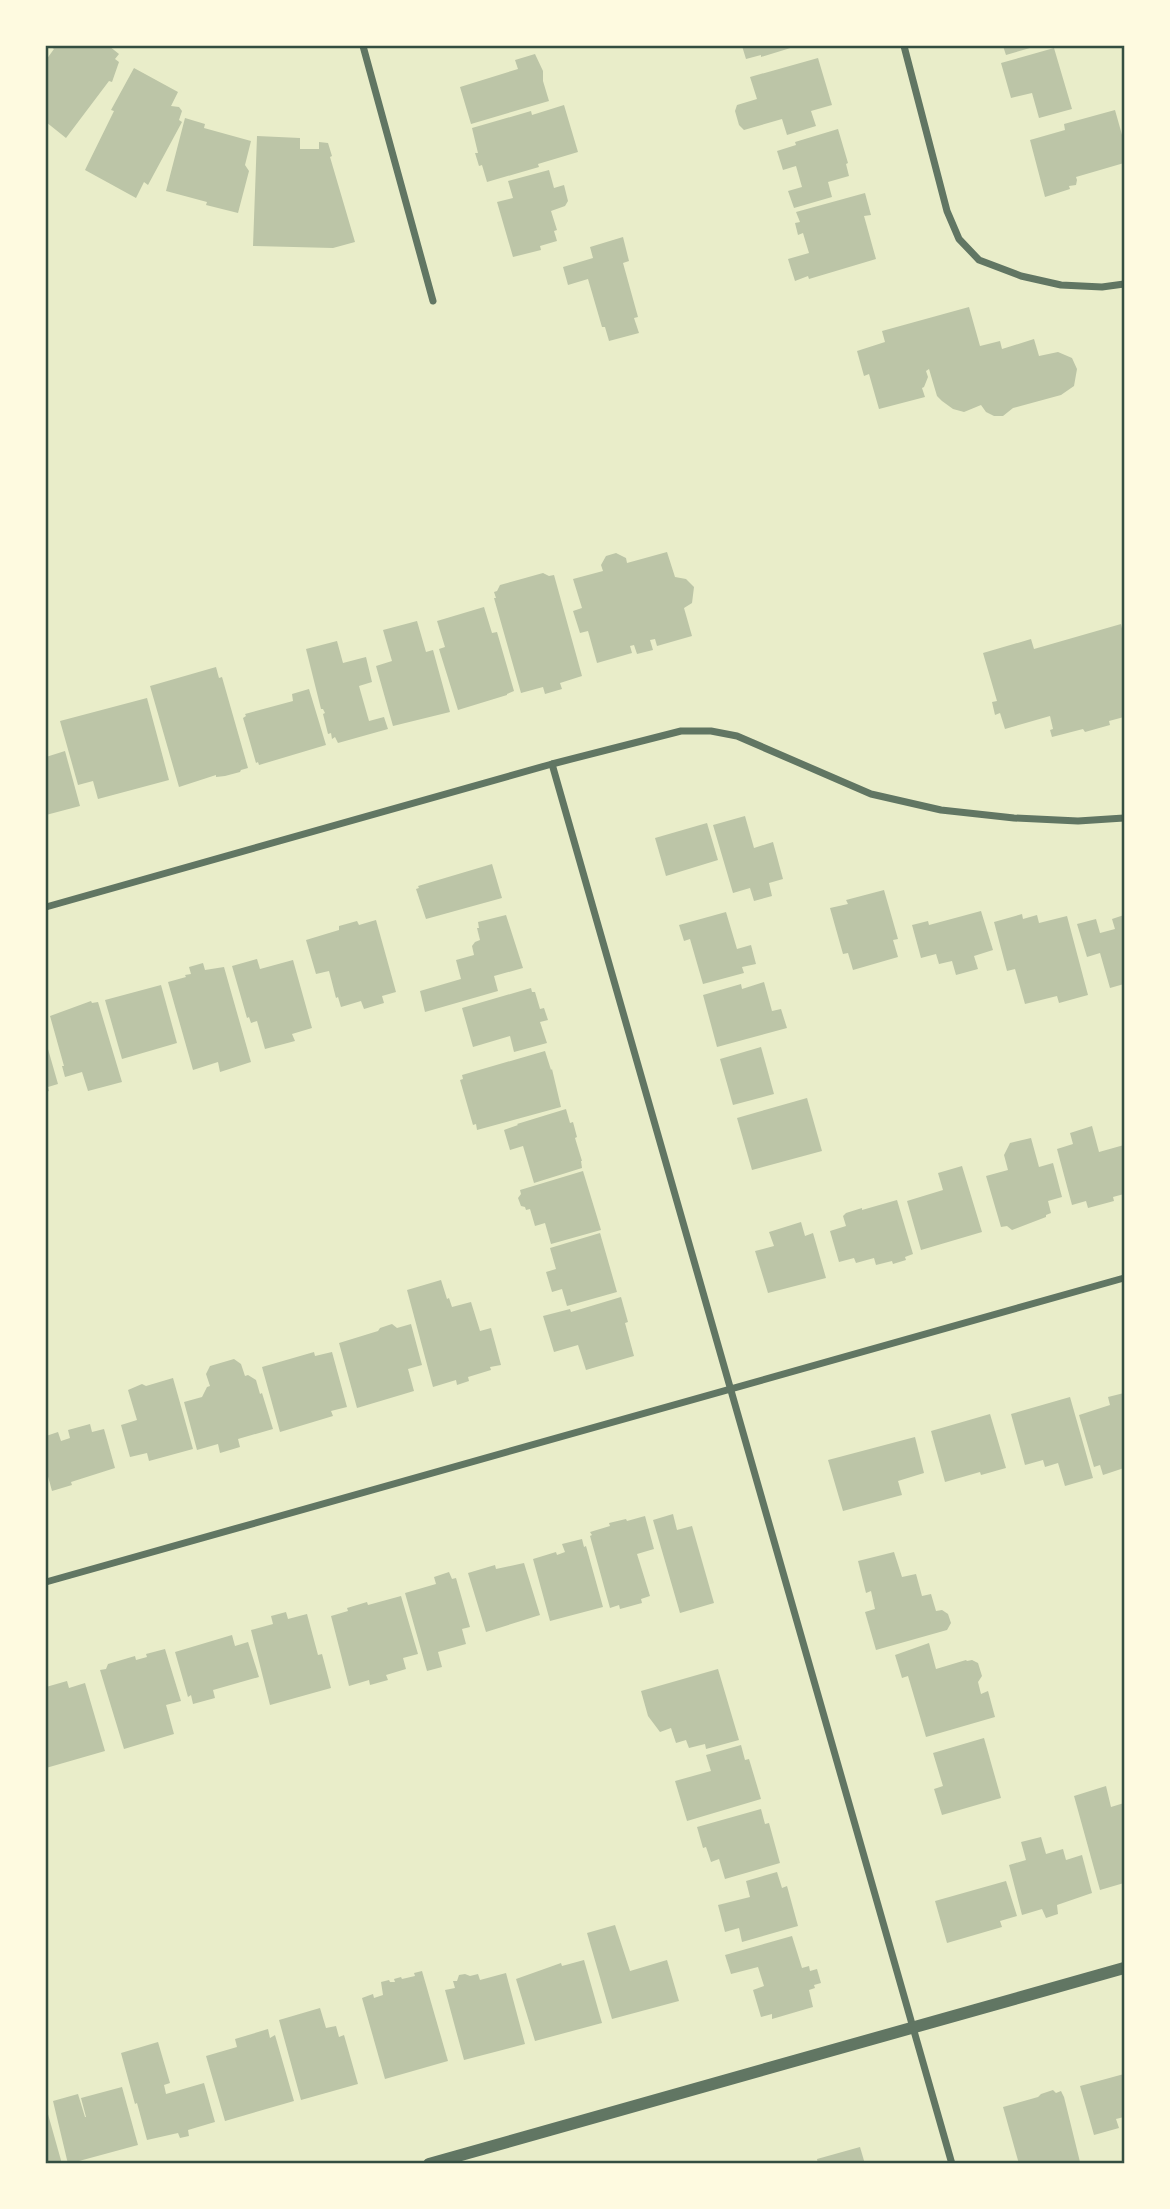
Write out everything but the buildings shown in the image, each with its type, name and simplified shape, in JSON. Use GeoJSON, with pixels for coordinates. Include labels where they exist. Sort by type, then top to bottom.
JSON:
{"type":"FeatureCollection","features":[{"type":"Feature","properties":{"kind":"street"},"geometry":{"type":"LineString","coordinates":[[363,46],[433,301]]}},
{"type":"Feature","properties":{"kind":"street"},"geometry":{"type":"LineString","coordinates":[[904,46],[947,211],[959,239],[979,260],[1021,276],[1061,285],[1102,287],[1125,284]]}},
{"type":"Feature","properties":{"kind":"street"},"geometry":{"type":"LineString","coordinates":[[46,907],[552,764],[681,731],[711,731],[737,736],[871,794],[941,810],[1052,820],[1125,818]]}},
{"type":"Feature","properties":{"kind":"street"},"geometry":{"type":"LineString","coordinates":[[552,764],[952,2164]]}},
{"type":"Feature","properties":{"kind":"street"},"geometry":{"type":"LineString","coordinates":[[46,1582],[1125,1278]]}},
{"type":"Feature","properties":{"kind":"street"},"geometry":{"type":"LineString","coordinates":[[429,2164],[1125,1968]]}}]}
